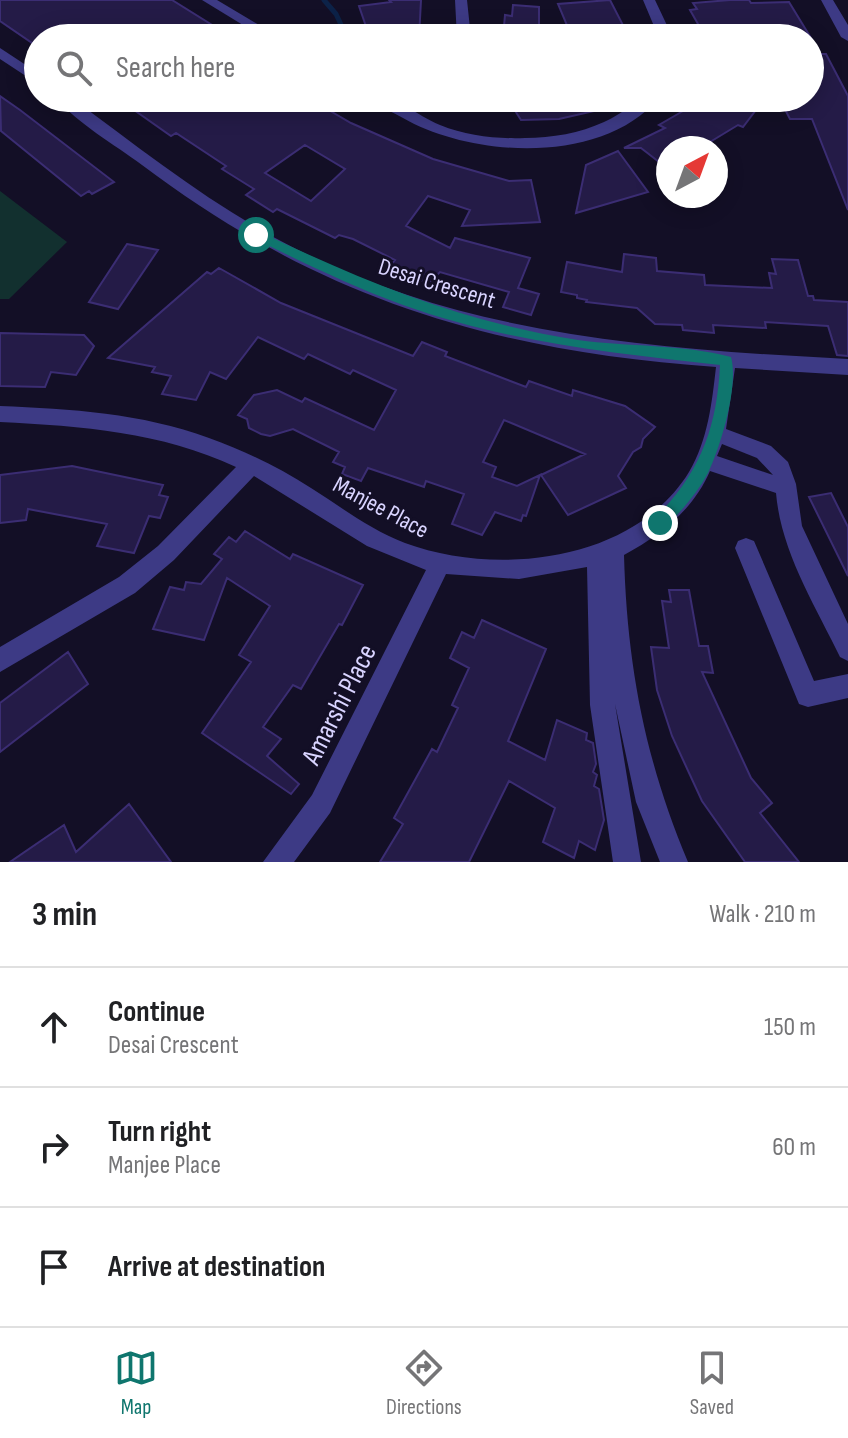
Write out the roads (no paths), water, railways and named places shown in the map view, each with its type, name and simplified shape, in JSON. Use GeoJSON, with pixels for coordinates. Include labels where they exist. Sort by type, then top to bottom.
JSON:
{"type":"FeatureCollection","features":[{"type":"Feature","properties":{"kind":"street"},"geometry":{"type":"LineString","coordinates":[[208,0],[250,24]]}},
{"type":"Feature","properties":{"kind":"street"},"geometry":{"type":"LineString","coordinates":[[461,0],[463,24]]}},
{"type":"Feature","properties":{"kind":"street"},"geometry":{"type":"LineString","coordinates":[[649,0],[660,24]]}},
{"type":"Feature","properties":{"kind":"street"},"geometry":{"type":"LineString","coordinates":[[827,0],[848,37]]}},
{"type":"Feature","properties":{"kind":"street"},"geometry":{"type":"LineString","coordinates":[[0,52],[24,70]]}},
{"type":"Feature","properties":{"kind":"street","name":"Desai Crescent"},"geometry":{"type":"LineString","coordinates":[[82,112],[216,211],[302,259],[409,303],[538,338],[726,360],[848,367]]}},
{"type":"Feature","properties":{"kind":"street"},"geometry":{"type":"LineString","coordinates":[[405,112],[452,134],[502,142],[524,142],[592,133],[634,112]]}},
{"type":"Feature","properties":{"kind":"street","name":"Manjee Place"},"geometry":{"type":"LineString","coordinates":[[0,414],[109,419],[184,438],[253,464],[365,533],[402,552],[440,564],[501,570],[559,564],[605,551],[660,523],[682,501],[706,461],[725,399],[726,360]]}},
{"type":"Feature","properties":{"kind":"street"},"geometry":{"type":"LineString","coordinates":[[716,434],[757,448],[770,456],[783,473],[790,524],[848,649]]}},
{"type":"Feature","properties":{"kind":"street"},"geometry":{"type":"LineString","coordinates":[[706,461],[773,484],[782,483]]}},
{"type":"Feature","properties":{"kind":"street"},"geometry":{"type":"LineString","coordinates":[[0,660],[127,585],[166,553],[253,464]]}},
{"type":"Feature","properties":{"kind":"street"},"geometry":{"type":"LineString","coordinates":[[746,548],[808,695],[848,686]]}},
{"type":"Feature","properties":{"kind":"street"},"geometry":{"type":"LineString","coordinates":[[605,551],[600,687],[627,862]]}},
{"type":"Feature","properties":{"kind":"street"},"geometry":{"type":"LineString","coordinates":[[605,551],[613,578],[628,714],[647,795],[674,862]]}},
{"type":"Feature","properties":{"kind":"street","name":"Amarshi Place"},"geometry":{"type":"LineString","coordinates":[[277,862],[321,804],[440,564]]}},
{"type":"Feature","properties":{"kind":"waterway"},"geometry":{"type":"LineString","coordinates":[[324,0],[341,24]]}}]}
